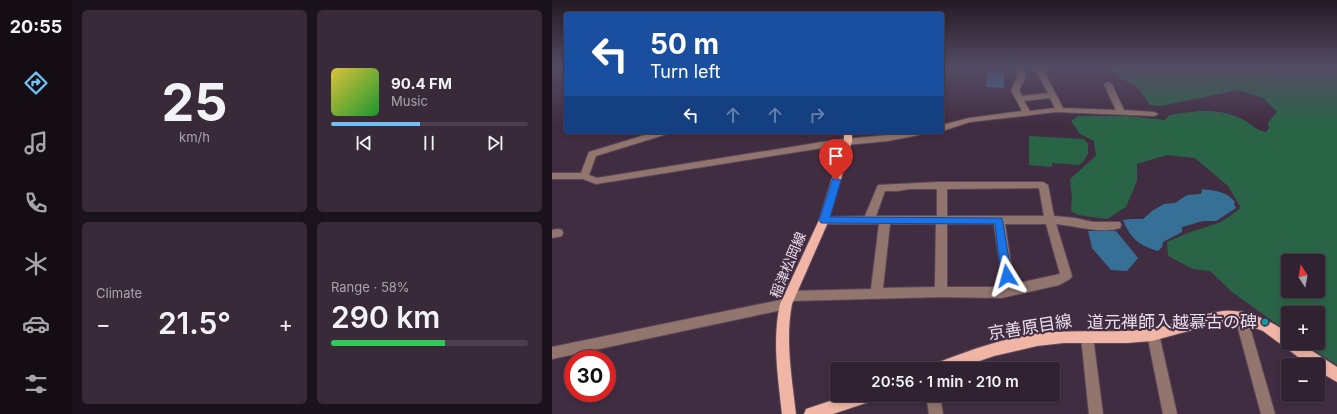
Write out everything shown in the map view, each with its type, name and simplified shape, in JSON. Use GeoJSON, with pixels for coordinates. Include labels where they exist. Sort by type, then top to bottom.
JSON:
{"type":"FeatureCollection","features":[{"type":"Feature","properties":{"kind":"main road","name":"稲津松岡線"},"geometry":{"type":"LineString","coordinates":[[790,414],[783,360],[783,319],[788,300],[824,220],[848,137]]}},
{"type":"Feature","properties":{"kind":"main road","name":"京善原目線"},"geometry":{"type":"LineString","coordinates":[[958,362],[987,351],[1050,338],[1087,336],[1131,337],[1153,334],[1208,319],[1228,316],[1241,317],[1257,321],[1271,327],[1281,335]]}},
{"type":"Feature","properties":{"kind":"main road"},"geometry":{"type":"LineString","coordinates":[[1299,350],[1337,376]]}},
{"type":"Feature","properties":{"kind":"main road"},"geometry":{"type":"LineString","coordinates":[[810,414],[848,402]]}},
{"type":"Feature","properties":{"kind":"street"},"geometry":{"type":"LineString","coordinates":[[1017,86],[1015,90],[1027,113]]}},
{"type":"Feature","properties":{"kind":"street"},"geometry":{"type":"LineString","coordinates":[[1048,86],[1061,110]]}},
{"type":"Feature","properties":{"kind":"street"},"geometry":{"type":"LineString","coordinates":[[1109,86],[1121,112]]}},
{"type":"Feature","properties":{"kind":"street"},"geometry":{"type":"LineString","coordinates":[[1020,99],[1052,95]]}},
{"type":"Feature","properties":{"kind":"street"},"geometry":{"type":"LineString","coordinates":[[944,127],[969,120],[1061,110],[1154,114]]}},
{"type":"Feature","properties":{"kind":"street"},"geometry":{"type":"LineString","coordinates":[[584,176],[592,154],[657,134]]}},
{"type":"Feature","properties":{"kind":"street"},"geometry":{"type":"LineString","coordinates":[[552,176],[584,176],[596,181],[848,137],[888,138],[909,134]]}},
{"type":"Feature","properties":{"kind":"street"},"geometry":{"type":"LineString","coordinates":[[552,353],[788,300],[876,294],[941,292],[1001,294],[1009,290],[1059,280],[1066,276],[1050,220],[1043,184],[942,185],[909,186],[898,188],[881,187],[869,220]]}},
{"type":"Feature","properties":{"kind":"street"},"geometry":{"type":"LineString","coordinates":[[941,292],[942,185]]}},
{"type":"Feature","properties":{"kind":"street"},"geometry":{"type":"LineString","coordinates":[[824,220],[1050,220],[1075,222],[1093,226],[1116,225]]}},
{"type":"Feature","properties":{"kind":"street"},"geometry":{"type":"LineString","coordinates":[[876,294],[885,220]]}},
{"type":"Feature","properties":{"kind":"street"},"geometry":{"type":"LineString","coordinates":[[999,220],[1009,290]]}},
{"type":"Feature","properties":{"kind":"street"},"geometry":{"type":"LineString","coordinates":[[1241,317],[1268,414]]}},
{"type":"Feature","properties":{"kind":"street"},"geometry":{"type":"LineString","coordinates":[[1153,334],[1170,414]]}},
{"type":"Feature","properties":{"kind":"street"},"geometry":{"type":"LineString","coordinates":[[1087,336],[1096,414]]}},
{"type":"Feature","properties":{"kind":"street"},"geometry":{"type":"LineString","coordinates":[[934,402],[936,414]]}},
{"type":"Feature","properties":{"kind":"green space"},"geometry":{"type":"Polygon","coordinates":[[[1136,86],[1337,86],[1337,365],[1314,350],[1325,350],[1325,306],[1281,306],[1281,327],[1232,292],[1210,271],[1193,269],[1168,256],[1167,242],[1221,222],[1241,208],[1228,186],[1195,158],[1167,155],[1137,164],[1137,181],[1126,207],[1107,219],[1078,215],[1071,211],[1072,198],[1070,179],[1096,156],[1094,141],[1080,134],[1071,121],[1078,116],[1127,116],[1165,120],[1169,115],[1197,111],[1215,111],[1233,115],[1257,129],[1266,132],[1269,128],[1268,123],[1277,112],[1263,98],[1239,90],[1161,106],[1150,105],[1136,86]]]}},
{"type":"Feature","properties":{"kind":"green space"},"geometry":{"type":"Polygon","coordinates":[[[1029,136],[1084,139],[1088,144],[1088,154],[1079,165],[1052,163],[1052,167],[1029,165],[1029,136]]]}},
{"type":"Feature","properties":{"kind":"water"},"geometry":{"type":"Polygon","coordinates":[[[1004,86],[1004,88],[986,87],[1004,86]]]}},
{"type":"Feature","properties":{"kind":"water"},"geometry":{"type":"Polygon","coordinates":[[[1202,189],[1220,192],[1232,198],[1235,202],[1234,204],[1236,208],[1216,221],[1203,221],[1182,227],[1182,232],[1163,242],[1162,247],[1158,251],[1146,247],[1136,240],[1129,232],[1123,220],[1143,219],[1152,211],[1164,204],[1175,203],[1187,195],[1201,194],[1202,189]]]}},
{"type":"Feature","properties":{"kind":"water"},"geometry":{"type":"Polygon","coordinates":[[[1088,231],[1116,231],[1138,258],[1127,271],[1111,270],[1092,248],[1088,231]]]}},
{"type":"Feature","properties":{"kind":"place","name":"道元禅師入越慕古の碑"},"geometry":{"type":"Point","coordinates":[1265,322]}},
{"type":"Feature","properties":{"kind":"route"},"geometry":{"type":"LineString","coordinates":[[836,180],[824,220],[999,220],[1007,276]]}}]}
